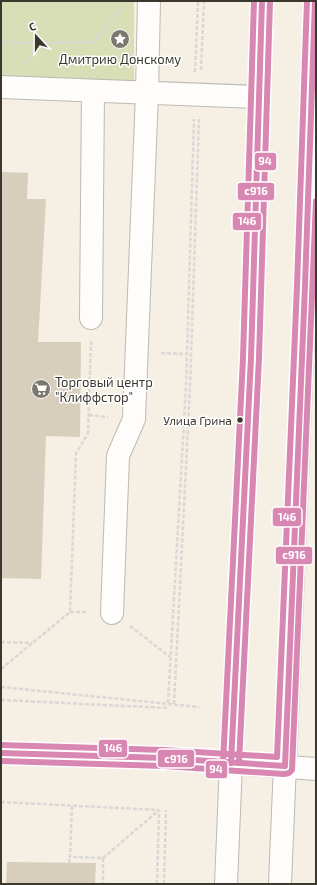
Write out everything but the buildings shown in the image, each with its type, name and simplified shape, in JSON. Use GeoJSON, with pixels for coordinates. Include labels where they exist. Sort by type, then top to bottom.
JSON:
{"type":"FeatureCollection","features":[{"type":"Feature","properties":{"kind":"street"},"geometry":{"type":"LineString","coordinates":[[112,613],[118,456],[134,419],[147,93],[149,1]]}},
{"type":"Feature","properties":{"kind":"street"},"geometry":{"type":"LineString","coordinates":[[226,884],[251,358],[262,1]]}},
{"type":"Feature","properties":{"kind":"street"},"geometry":{"type":"LineString","coordinates":[[280,884],[315,1]]}},
{"type":"Feature","properties":{"kind":"street"},"geometry":{"type":"LineString","coordinates":[[1,88],[259,97]]}},
{"type":"Feature","properties":{"kind":"street"},"geometry":{"type":"LineString","coordinates":[[91,318],[93,91]]}},
{"type":"Feature","properties":{"kind":"street"},"geometry":{"type":"LineString","coordinates":[[1,753],[164,758],[316,769]]}},
{"type":"Feature","properties":{"kind":"path"},"geometry":{"type":"LineString","coordinates":[[1,42],[94,42],[127,1]]}},
{"type":"Feature","properties":{"kind":"path"},"geometry":{"type":"LineString","coordinates":[[174,704],[190,387],[198,1]]}},
{"type":"Feature","properties":{"kind":"path"},"geometry":{"type":"LineString","coordinates":[[168,703],[186,387],[197,95],[204,1]]}},
{"type":"Feature","properties":{"kind":"path"},"geometry":{"type":"LineString","coordinates":[[1,669],[70,612],[76,454],[88,433],[91,318]]}},
{"type":"Feature","properties":{"kind":"path"},"geometry":{"type":"LineString","coordinates":[[112,613],[170,657]]}},
{"type":"Feature","properties":{"kind":"path"},"geometry":{"type":"LineString","coordinates":[[1,642],[33,643]]}},
{"type":"Feature","properties":{"kind":"path"},"geometry":{"type":"LineString","coordinates":[[1,687],[199,707]]}},
{"type":"Feature","properties":{"kind":"path"},"geometry":{"type":"LineString","coordinates":[[1,700],[168,708]]}},
{"type":"Feature","properties":{"kind":"path"},"geometry":{"type":"LineString","coordinates":[[1,802],[160,810]]}},
{"type":"Feature","properties":{"kind":"path"},"geometry":{"type":"LineString","coordinates":[[69,863],[72,806]]}},
{"type":"Feature","properties":{"kind":"path"},"geometry":{"type":"LineString","coordinates":[[70,857],[103,858],[160,810]]}},
{"type":"Feature","properties":{"kind":"path"},"geometry":{"type":"LineString","coordinates":[[157,884],[160,810]]}},
{"type":"Feature","properties":{"kind":"path"},"geometry":{"type":"LineString","coordinates":[[164,884],[166,810]]}},
{"type":"Feature","properties":{"kind":"path"},"geometry":{"type":"LineString","coordinates":[[103,858],[103,884]]}},
{"type":"Feature","properties":{"kind":"green space"},"geometry":{"type":"Polygon","coordinates":[[[1,1],[134,1],[134,81],[1,77],[1,1]]]}},
{"type":"Feature","properties":{"kind":"transit line","name":"146"},"geometry":{"type":"LineString","coordinates":[[223,763],[243,358],[254,1]]}},
{"type":"Feature","properties":{"kind":"transit line","name":"с916"},"geometry":{"type":"LineString","coordinates":[[231,763],[251,358],[262,1]]}},
{"type":"Feature","properties":{"kind":"transit line","name":"94"},"geometry":{"type":"LineString","coordinates":[[239,763],[259,358],[270,1]]}},
{"type":"Feature","properties":{"kind":"transit line","name":"146"},"geometry":{"type":"LineString","coordinates":[[1,745],[164,750],[277,757],[297,286],[307,1]]}},
{"type":"Feature","properties":{"kind":"transit line","name":"с916"},"geometry":{"type":"LineString","coordinates":[[1,753],[164,758],[285,766],[315,1]]}},
{"type":"Feature","properties":{"kind":"transit line","name":"94"},"geometry":{"type":"LineString","coordinates":[[1,761],[164,766],[284,774],[289,773],[292,770],[316,201]]}},
{"type":"Feature","properties":{"kind":"place","name":"Дмитрию Донскому"},"geometry":{"type":"Point","coordinates":[120,39]}},
{"type":"Feature","properties":{"kind":"place","name":"Торговый центр \"Клиффстор\""},"geometry":{"type":"Point","coordinates":[41,389]}},
{"type":"Feature","properties":{"kind":"place","name":"Улица Грина"},"geometry":{"type":"Point","coordinates":[240,420]}}]}
